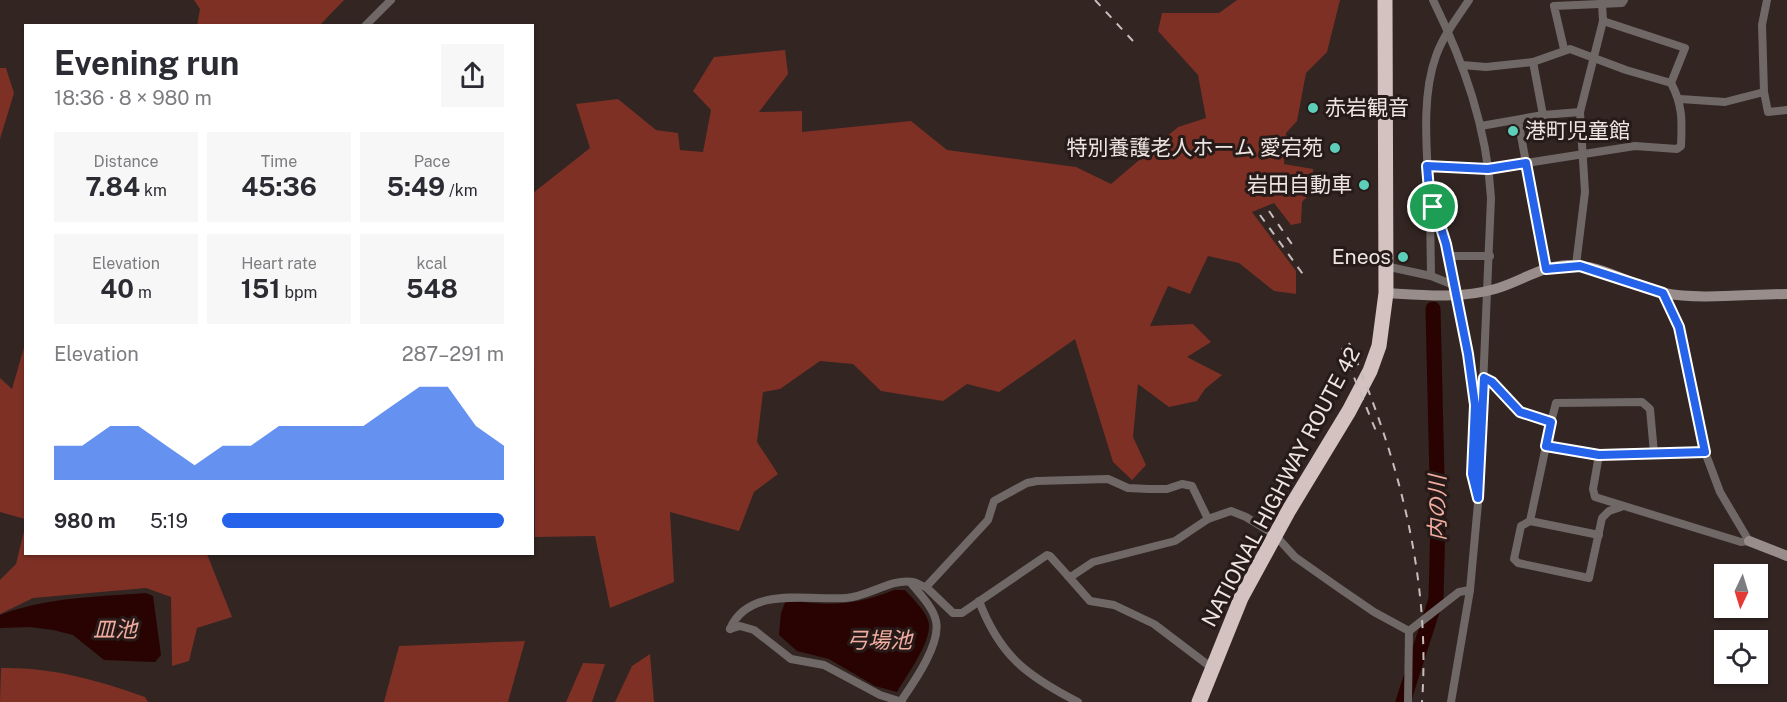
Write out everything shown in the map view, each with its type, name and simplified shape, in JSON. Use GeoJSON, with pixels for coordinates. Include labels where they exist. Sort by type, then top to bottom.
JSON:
{"type":"FeatureCollection","features":[{"type":"Feature","properties":{"kind":"highway","name":"NATIONAL HIGHWAY ROUTE 42"},"geometry":{"type":"LineString","coordinates":[[1198,702],[1241,598],[1370,371],[1384,324],[1386,293],[1385,0]]}},
{"type":"Feature","properties":{"kind":"street"},"geometry":{"type":"LineString","coordinates":[[367,24],[391,0]]}},
{"type":"Feature","properties":{"kind":"street"},"geometry":{"type":"LineString","coordinates":[[1433,0],[1462,65],[1481,126],[1491,198],[1478,498],[1470,590],[1451,702]]}},
{"type":"Feature","properties":{"kind":"street"},"geometry":{"type":"LineString","coordinates":[[1431,276],[1426,122],[1432,75],[1437,54],[1469,0]]}},
{"type":"Feature","properties":{"kind":"street"},"geometry":{"type":"LineString","coordinates":[[1564,49],[1554,6],[1622,3],[1624,0]]}},
{"type":"Feature","properties":{"kind":"street"},"geometry":{"type":"LineString","coordinates":[[1767,0],[1762,25],[1764,92],[1768,112],[1787,110]]}},
{"type":"Feature","properties":{"kind":"street"},"geometry":{"type":"LineString","coordinates":[[1576,266],[1585,192],[1580,112],[1603,21],[1602,3]]}},
{"type":"Feature","properties":{"kind":"street"},"geometry":{"type":"LineString","coordinates":[[1603,21],[1685,48],[1671,83]]}},
{"type":"Feature","properties":{"kind":"street"},"geometry":{"type":"LineString","coordinates":[[1427,166],[1488,169],[1635,146],[1677,149],[1681,146],[1680,99],[1671,83],[1570,49],[1564,49],[1533,62],[1486,67],[1462,65]]}},
{"type":"Feature","properties":{"kind":"street"},"geometry":{"type":"LineString","coordinates":[[1533,62],[1543,115]]}},
{"type":"Feature","properties":{"kind":"street"},"geometry":{"type":"LineString","coordinates":[[1680,99],[1725,102],[1764,92]]}},
{"type":"Feature","properties":{"kind":"street"},"geometry":{"type":"LineString","coordinates":[[1481,126],[1543,115],[1580,112]]}},
{"type":"Feature","properties":{"kind":"street"},"geometry":{"type":"LineString","coordinates":[[1518,120],[1546,269]]}},
{"type":"Feature","properties":{"kind":"street"},"geometry":{"type":"LineString","coordinates":[[1429,190],[1457,290],[1474,399],[1472,474],[1478,498]]}},
{"type":"Feature","properties":{"kind":"street"},"geometry":{"type":"LineString","coordinates":[[1448,256],[1490,256]]}},
{"type":"Feature","properties":{"kind":"street"},"geometry":{"type":"LineString","coordinates":[[1385,266],[1431,276],[1457,290]]}},
{"type":"Feature","properties":{"kind":"street"},"geometry":{"type":"LineString","coordinates":[[1386,293],[1488,291],[1546,269],[1576,266],[1663,293],[1787,294]]}},
{"type":"Feature","properties":{"kind":"street"},"geometry":{"type":"LineString","coordinates":[[1663,293],[1679,327],[1705,452],[1720,492],[1749,541]]}},
{"type":"Feature","properties":{"kind":"street"},"geometry":{"type":"LineString","coordinates":[[1484,378],[1492,382],[1520,412],[1551,422]]}},
{"type":"Feature","properties":{"kind":"street"},"geometry":{"type":"LineString","coordinates":[[1530,521],[1556,403],[1642,402],[1650,409],[1654,453]]}},
{"type":"Feature","properties":{"kind":"street"},"geometry":{"type":"LineString","coordinates":[[1546,446],[1599,455],[1705,452]]}},
{"type":"Feature","properties":{"kind":"street"},"geometry":{"type":"LineString","coordinates":[[1599,455],[1594,494],[1621,507],[1742,542],[1749,541],[1787,556]]}},
{"type":"Feature","properties":{"kind":"street"},"geometry":{"type":"LineString","coordinates":[[926,587],[988,520],[994,501],[1031,482],[1108,480],[1128,488],[1149,489],[1167,489],[1187,484],[1192,486],[1198,495],[1208,519]]}},
{"type":"Feature","properties":{"kind":"street"},"geometry":{"type":"LineString","coordinates":[[1599,535],[1530,521],[1521,526],[1514,559],[1518,563],[1589,578],[1605,514],[1621,507]]}},
{"type":"Feature","properties":{"kind":"street"},"geometry":{"type":"LineString","coordinates":[[1068,576],[1072,576],[1093,562],[1174,541],[1208,519],[1232,511],[1275,535],[1295,557],[1374,612],[1409,631]]}},
{"type":"Feature","properties":{"kind":"street"},"geometry":{"type":"LineString","coordinates":[[910,582],[934,616],[937,627],[933,645],[902,702],[880,695],[824,666],[791,659],[754,630],[740,626],[730,629],[735,618],[763,601],[778,597],[848,598],[910,582],[926,587],[953,613],[962,613],[1047,555],[1090,601],[1114,605],[1154,624],[1212,668]]}},
{"type":"Feature","properties":{"kind":"street"},"geometry":{"type":"LineString","coordinates":[[1409,631],[1459,592],[1470,590]]}},
{"type":"Feature","properties":{"kind":"street"},"geometry":{"type":"LineString","coordinates":[[979,601],[985,617],[1003,646],[1024,671],[1078,702]]}},
{"type":"Feature","properties":{"kind":"street"},"geometry":{"type":"LineString","coordinates":[[1408,702],[1409,631]]}},
{"type":"Feature","properties":{"kind":"shaded area"},"geometry":{"type":"Polygon","coordinates":[[[194,0],[344,0],[321,24],[197,24],[200,9],[194,0]]]}},
{"type":"Feature","properties":{"kind":"shaded area"},"geometry":{"type":"Polygon","coordinates":[[[1237,0],[1340,0],[1327,52],[1306,73],[1297,121],[1286,133],[1284,164],[1313,169],[1313,190],[1302,202],[1301,223],[1291,225],[1274,203],[1252,212],[1296,271],[1296,294],[1274,291],[1239,263],[1208,256],[1190,294],[1168,286],[1150,326],[1193,324],[1211,342],[1187,357],[1222,375],[1205,389],[1197,401],[1169,407],[1138,384],[1133,437],[1146,465],[1132,480],[1113,462],[1075,339],[999,392],[967,384],[943,401],[881,391],[853,364],[820,361],[780,389],[763,392],[757,442],[778,474],[754,492],[739,531],[670,512],[674,582],[610,608],[595,536],[535,537],[534,192],[590,148],[576,104],[618,99],[656,130],[678,133],[680,150],[703,152],[711,110],[693,91],[714,57],[785,50],[788,74],[759,112],[802,111],[802,132],[911,121],[947,150],[1076,167],[1111,184],[1178,127],[1206,118],[1198,75],[1158,31],[1162,13],[1219,13],[1237,0]]]}},
{"type":"Feature","properties":{"kind":"shaded area"},"geometry":{"type":"Polygon","coordinates":[[[0,68],[6,68],[14,93],[0,139],[0,68]]]}},
{"type":"Feature","properties":{"kind":"shaded area"},"geometry":{"type":"Polygon","coordinates":[[[24,347],[24,519],[0,512],[0,378],[12,389],[24,347]]]}},
{"type":"Feature","properties":{"kind":"shaded area"},"geometry":{"type":"Polygon","coordinates":[[[24,531],[24,555],[207,555],[232,617],[197,628],[189,661],[172,666],[171,597],[146,588],[33,598],[0,614],[0,580],[16,564],[24,531]]]}},
{"type":"Feature","properties":{"kind":"shaded area"},"geometry":{"type":"Polygon","coordinates":[[[525,641],[508,702],[384,702],[399,646],[525,641]]]}},
{"type":"Feature","properties":{"kind":"shaded area"},"geometry":{"type":"Polygon","coordinates":[[[650,654],[654,702],[615,702],[632,666],[650,654]]]}},
{"type":"Feature","properties":{"kind":"shaded area"},"geometry":{"type":"Polygon","coordinates":[[[583,663],[605,664],[592,702],[566,702],[583,663]]]}},
{"type":"Feature","properties":{"kind":"shaded area"},"geometry":{"type":"Polygon","coordinates":[[[1,668],[20,668],[74,676],[145,697],[148,702],[0,702],[1,668]]]}},
{"type":"Feature","properties":{"kind":"water","name":"弓場池"},"geometry":{"type":"Polygon","coordinates":[[[894,590],[905,590],[918,604],[928,620],[929,628],[924,646],[897,692],[875,686],[829,659],[797,651],[779,635],[781,613],[786,600],[828,604],[854,602],[894,590]]]}},
{"type":"Feature","properties":{"kind":"water","name":"皿池"},"geometry":{"type":"Polygon","coordinates":[[[146,593],[153,596],[161,655],[155,662],[104,660],[73,635],[53,630],[30,627],[0,628],[0,615],[18,609],[54,601],[146,593]]]}},
{"type":"Feature","properties":{"kind":"waterway","name":"内の川"},"geometry":{"type":"LineString","coordinates":[[1403,702],[1436,599],[1438,520],[1433,309]]}},
{"type":"Feature","properties":{"kind":"railway"},"geometry":{"type":"LineString","coordinates":[[1095,0],[1133,41]]}},
{"type":"Feature","properties":{"kind":"railway"},"geometry":{"type":"LineString","coordinates":[[1269,211],[1296,250]]}},
{"type":"Feature","properties":{"kind":"railway"},"geometry":{"type":"LineString","coordinates":[[1260,215],[1305,277]]}},
{"type":"Feature","properties":{"kind":"railway"},"geometry":{"type":"LineString","coordinates":[[1349,343],[1382,429],[1407,518],[1416,564],[1421,609],[1422,702]]}},
{"type":"Feature","properties":{"kind":"railway"},"geometry":{"type":"LineString","coordinates":[[1342,348],[1376,431]]}},
{"type":"Feature","properties":{"kind":"place","name":"赤岩観音"},"geometry":{"type":"Point","coordinates":[1313,108]}},
{"type":"Feature","properties":{"kind":"place","name":"港町児童館"},"geometry":{"type":"Point","coordinates":[1513,131]}},
{"type":"Feature","properties":{"kind":"place","name":"特別養護老人ホーム 愛宕苑"},"geometry":{"type":"Point","coordinates":[1335,148]}},
{"type":"Feature","properties":{"kind":"place","name":"岩田自動車"},"geometry":{"type":"Point","coordinates":[1364,185]}},
{"type":"Feature","properties":{"kind":"place","name":"Eneos"},"geometry":{"type":"Point","coordinates":[1403,257]}},
{"type":"Feature","properties":{"kind":"route"},"geometry":{"type":"LineString","coordinates":[[1526,163],[1546,269],[1580,266],[1663,293],[1667,299],[1679,327],[1705,452],[1599,455],[1546,446],[1551,422],[1520,412],[1492,382],[1484,378],[1478,498],[1472,474],[1475,405],[1468,354],[1458,294],[1446,244],[1433,207],[1427,166],[1488,169],[1526,163]]}}]}
